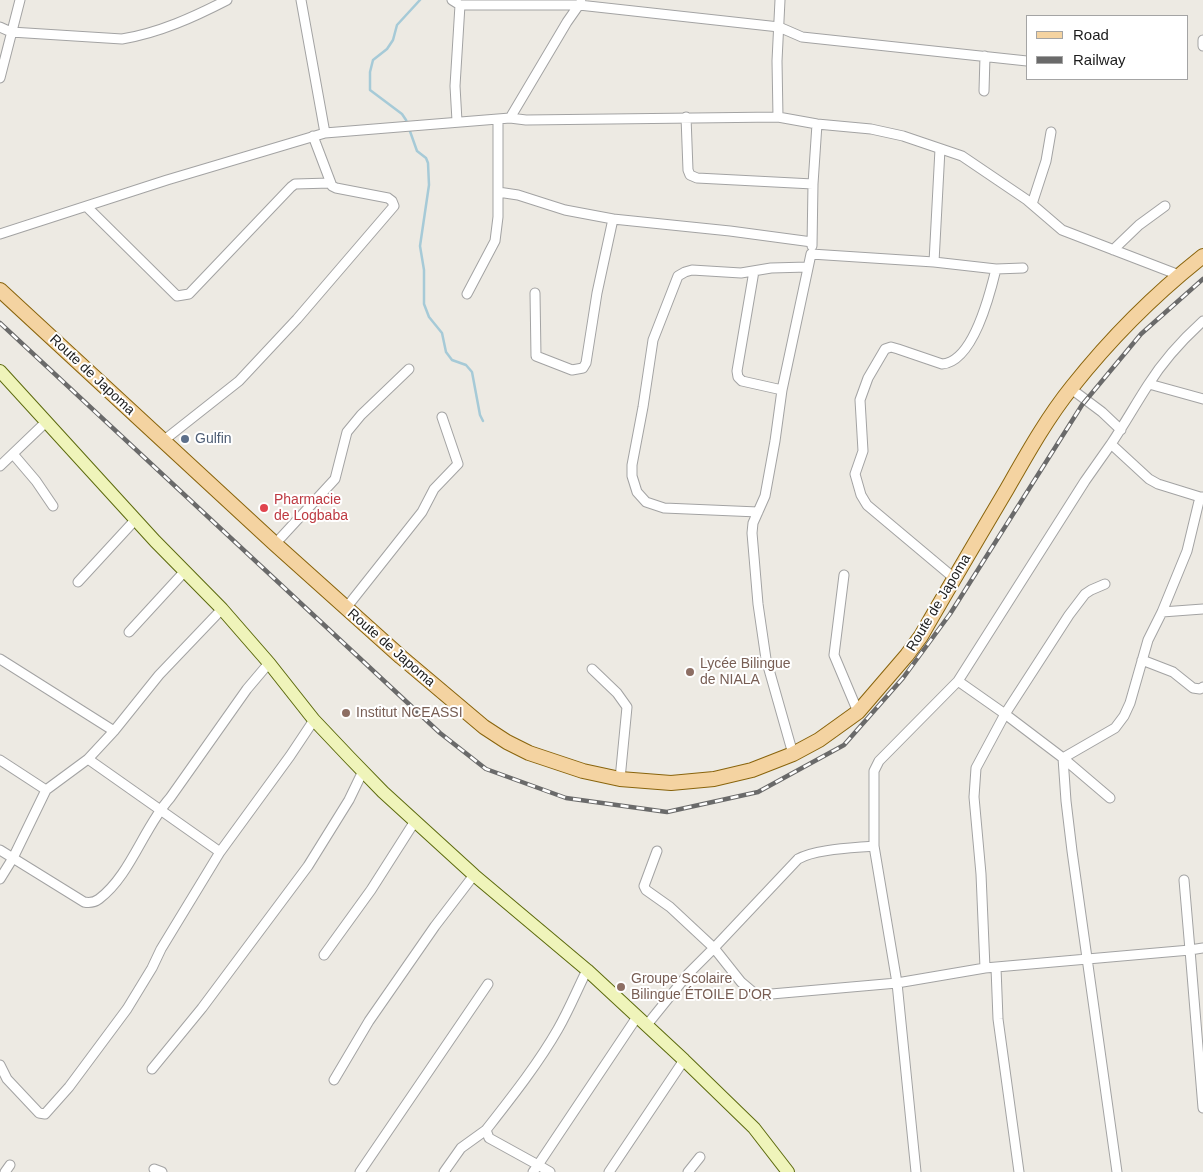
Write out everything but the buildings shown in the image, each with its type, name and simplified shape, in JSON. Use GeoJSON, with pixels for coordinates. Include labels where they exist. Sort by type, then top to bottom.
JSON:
{"type":"FeatureCollection","features":[{"type":"Feature","properties":{"kind":"main road","name":"Route de Japoma"},"geometry":{"type":"LineString","coordinates":[[0,290],[275,544],[452,702],[484,727],[529,753],[574,768],[620,779],[671,783],[714,779],[752,770],[793,754],[819,740],[858,712],[921,636],[1042,430],[1070,388],[1098,355],[1179,275],[1203,256]]}},
{"type":"Feature","properties":{"kind":"main road"},"geometry":{"type":"LineString","coordinates":[[0,371],[222,609],[269,663],[314,720],[362,771],[474,875],[587,970],[684,1060],[754,1128],[788,1172]]}},
{"type":"Feature","properties":{"kind":"street"},"geometry":{"type":"LineString","coordinates":[[0,78],[20,0]]}},
{"type":"Feature","properties":{"kind":"street"},"geometry":{"type":"LineString","coordinates":[[0,27],[12,32],[122,39],[195,17],[227,0]]}},
{"type":"Feature","properties":{"kind":"street"},"geometry":{"type":"LineString","coordinates":[[301,0],[325,133]]}},
{"type":"Feature","properties":{"kind":"street"},"geometry":{"type":"LineString","coordinates":[[452,0],[460,5],[581,2],[779,27],[802,37],[1026,61]]}},
{"type":"Feature","properties":{"kind":"street"},"geometry":{"type":"LineString","coordinates":[[778,117],[776,61],[780,0]]}},
{"type":"Feature","properties":{"kind":"street"},"geometry":{"type":"LineString","coordinates":[[510,118],[581,2]]}},
{"type":"Feature","properties":{"kind":"street"},"geometry":{"type":"LineString","coordinates":[[457,122],[455,86],[460,5]]}},
{"type":"Feature","properties":{"kind":"street"},"geometry":{"type":"LineString","coordinates":[[1203,40],[1203,46]]}},
{"type":"Feature","properties":{"kind":"street"},"geometry":{"type":"LineString","coordinates":[[984,91],[985,56]]}},
{"type":"Feature","properties":{"kind":"street"},"geometry":{"type":"LineString","coordinates":[[686,117],[688,170],[690,175],[697,178],[813,184]]}},
{"type":"Feature","properties":{"kind":"street"},"geometry":{"type":"LineString","coordinates":[[0,234],[167,180],[325,133],[510,118],[526,120],[778,117],[903,136],[962,156],[1032,204],[1062,230],[1179,275]]}},
{"type":"Feature","properties":{"kind":"street"},"geometry":{"type":"LineString","coordinates":[[467,294],[495,241],[498,218],[498,119]]}},
{"type":"Feature","properties":{"kind":"street"},"geometry":{"type":"LineString","coordinates":[[793,754],[766,659],[758,604],[752,533],[753,522],[765,496],[768,483],[782,390],[811,254],[817,124]]}},
{"type":"Feature","properties":{"kind":"street"},"geometry":{"type":"LineString","coordinates":[[1032,204],[1046,160],[1051,132]]}},
{"type":"Feature","properties":{"kind":"street"},"geometry":{"type":"LineString","coordinates":[[163,441],[239,381],[297,319],[394,206],[388,198],[336,188],[330,183],[313,136]]}},
{"type":"Feature","properties":{"kind":"street"},"geometry":{"type":"LineString","coordinates":[[934,262],[940,149]]}},
{"type":"Feature","properties":{"kind":"street"},"geometry":{"type":"LineString","coordinates":[[87,207],[176,296],[183,296],[189,294],[291,187],[296,184],[330,183]]}},
{"type":"Feature","properties":{"kind":"street"},"geometry":{"type":"LineString","coordinates":[[498,192],[518,195],[565,210],[613,219],[730,231],[812,242]]}},
{"type":"Feature","properties":{"kind":"street"},"geometry":{"type":"LineString","coordinates":[[1113,250],[1138,225],[1165,206]]}},
{"type":"Feature","properties":{"kind":"street"},"geometry":{"type":"LineString","coordinates":[[535,293],[536,356],[572,370],[583,368],[586,363],[597,293],[613,219]]}},
{"type":"Feature","properties":{"kind":"street"},"geometry":{"type":"LineString","coordinates":[[811,254],[934,262],[996,269],[1023,268]]}},
{"type":"Feature","properties":{"kind":"street"},"geometry":{"type":"LineString","coordinates":[[758,512],[664,508],[643,500],[637,492],[632,476],[632,465],[653,340],[678,276],[685,272],[692,270],[735,273],[771,268],[808,267]]}},
{"type":"Feature","properties":{"kind":"street"},"geometry":{"type":"LineString","coordinates":[[954,578],[867,505],[861,495],[855,474],[863,451],[860,400],[868,378],[885,349],[891,347],[942,364],[949,364],[958,358],[978,325],[989,298],[996,269]]}},
{"type":"Feature","properties":{"kind":"street"},"geometry":{"type":"LineString","coordinates":[[754,271],[737,371],[738,377],[742,381],[782,390]]}},
{"type":"Feature","properties":{"kind":"street"},"geometry":{"type":"LineString","coordinates":[[916,1172],[897,983],[874,846],[874,771],[879,761],[958,681],[1085,481],[1121,430],[1148,384],[1182,342],[1203,321]]}},
{"type":"Feature","properties":{"kind":"street"},"geometry":{"type":"LineString","coordinates":[[275,544],[335,479],[347,432],[361,415],[409,369]]}},
{"type":"Feature","properties":{"kind":"street"},"geometry":{"type":"LineString","coordinates":[[1148,384],[1203,399]]}},
{"type":"Feature","properties":{"kind":"street"},"geometry":{"type":"LineString","coordinates":[[1070,388],[1102,412],[1121,430]]}},
{"type":"Feature","properties":{"kind":"street"},"geometry":{"type":"LineString","coordinates":[[346,608],[422,512],[434,489],[457,466],[458,461],[442,417]]}},
{"type":"Feature","properties":{"kind":"street"},"geometry":{"type":"LineString","coordinates":[[0,466],[46,422]]}},
{"type":"Feature","properties":{"kind":"street"},"geometry":{"type":"LineString","coordinates":[[1064,758],[1115,728],[1124,716],[1130,703],[1148,640],[1162,612],[1187,551],[1201,497],[1158,484],[1149,479],[1111,444]]}},
{"type":"Feature","properties":{"kind":"street"},"geometry":{"type":"LineString","coordinates":[[13,454],[36,481],[53,506]]}},
{"type":"Feature","properties":{"kind":"street"},"geometry":{"type":"LineString","coordinates":[[78,582],[136,519]]}},
{"type":"Feature","properties":{"kind":"street"},"geometry":{"type":"LineString","coordinates":[[129,632],[185,571]]}},
{"type":"Feature","properties":{"kind":"street"},"geometry":{"type":"LineString","coordinates":[[844,575],[838,626],[834,642],[834,655],[858,712]]}},
{"type":"Feature","properties":{"kind":"street"},"geometry":{"type":"LineString","coordinates":[[985,968],[981,874],[973,787],[976,768],[1005,714],[1078,603],[1091,590],[1105,584]]}},
{"type":"Feature","properties":{"kind":"street"},"geometry":{"type":"LineString","coordinates":[[0,879],[13,858],[46,790],[88,759],[114,731],[159,676],[222,609]]}},
{"type":"Feature","properties":{"kind":"street"},"geometry":{"type":"LineString","coordinates":[[1162,612],[1203,610]]}},
{"type":"Feature","properties":{"kind":"street"},"geometry":{"type":"LineString","coordinates":[[0,659],[114,731]]}},
{"type":"Feature","properties":{"kind":"street"},"geometry":{"type":"LineString","coordinates":[[1142,660],[1174,672],[1193,688],[1200,689],[1203,687]]}},
{"type":"Feature","properties":{"kind":"street"},"geometry":{"type":"LineString","coordinates":[[0,850],[84,902],[90,903],[98,900],[120,877],[160,809],[170,798],[247,689],[269,663]]}},
{"type":"Feature","properties":{"kind":"street"},"geometry":{"type":"LineString","coordinates":[[592,669],[627,707],[620,779]]}},
{"type":"Feature","properties":{"kind":"street"},"geometry":{"type":"LineString","coordinates":[[958,681],[1064,758],[1110,798]]}},
{"type":"Feature","properties":{"kind":"street"},"geometry":{"type":"LineString","coordinates":[[0,1065],[7,1079],[39,1112],[45,1114],[69,1087],[127,1009],[152,968],[160,949],[220,852],[314,720]]}},
{"type":"Feature","properties":{"kind":"street"},"geometry":{"type":"LineString","coordinates":[[1064,758],[1071,843],[1117,1172]]}},
{"type":"Feature","properties":{"kind":"street"},"geometry":{"type":"LineString","coordinates":[[88,759],[220,852]]}},
{"type":"Feature","properties":{"kind":"street"},"geometry":{"type":"LineString","coordinates":[[0,760],[46,790]]}},
{"type":"Feature","properties":{"kind":"street"},"geometry":{"type":"LineString","coordinates":[[152,1069],[202,1008],[308,866],[348,800],[362,771]]}},
{"type":"Feature","properties":{"kind":"street"},"geometry":{"type":"LineString","coordinates":[[324,955],[371,890],[415,821]]}},
{"type":"Feature","properties":{"kind":"street"},"geometry":{"type":"LineString","coordinates":[[535,1168],[641,1022],[798,859],[816,853],[874,846]]}},
{"type":"Feature","properties":{"kind":"street"},"geometry":{"type":"LineString","coordinates":[[657,851],[644,886],[646,890],[670,908],[714,948],[741,982],[760,996],[897,983],[985,968],[1203,948]]}},
{"type":"Feature","properties":{"kind":"street"},"geometry":{"type":"LineString","coordinates":[[334,1080],[369,1021],[441,918],[474,875]]}},
{"type":"Feature","properties":{"kind":"street"},"geometry":{"type":"LineString","coordinates":[[1184,880],[1203,1108]]}},
{"type":"Feature","properties":{"kind":"street"},"geometry":{"type":"LineString","coordinates":[[996,968],[998,1018],[1019,1172]]}},
{"type":"Feature","properties":{"kind":"street"},"geometry":{"type":"LineString","coordinates":[[444,1172],[462,1148],[486,1130],[506,1105],[550,1042],[587,970]]}},
{"type":"Feature","properties":{"kind":"street"},"geometry":{"type":"LineString","coordinates":[[360,1172],[488,984]]}},
{"type":"Feature","properties":{"kind":"street"},"geometry":{"type":"LineString","coordinates":[[609,1172],[684,1060]]}},
{"type":"Feature","properties":{"kind":"street"},"geometry":{"type":"LineString","coordinates":[[486,1130],[489,1138],[535,1168],[550,1172]]}},
{"type":"Feature","properties":{"kind":"street"},"geometry":{"type":"LineString","coordinates":[[688,1172],[700,1157]]}},
{"type":"Feature","properties":{"kind":"waterway"},"geometry":{"type":"LineString","coordinates":[[420,0],[397,25],[393,40],[387,49],[373,60],[370,72],[370,90],[402,114],[417,151],[426,158],[428,163],[429,185],[420,246],[424,270],[424,304],[429,317],[442,333],[446,352],[452,360],[466,365],[472,372],[480,415],[483,421]]}},
{"type":"Feature","properties":{"kind":"railway"},"geometry":{"type":"LineString","coordinates":[[0,323],[440,733],[486,769],[566,798],[667,812],[758,792],[844,745],[903,678],[950,614],[1082,405],[1141,334],[1203,279]]}},
{"type":"Feature","properties":{"kind":"place","name":"Gulfin"},"geometry":{"type":"Point","coordinates":[185,439]}},
{"type":"Feature","properties":{"kind":"place","name":"Pharmacie de Logbaba"},"geometry":{"type":"Point","coordinates":[264,508]}},
{"type":"Feature","properties":{"kind":"place","name":"Lycée Bilingue de NIALA"},"geometry":{"type":"Point","coordinates":[690,672]}},
{"type":"Feature","properties":{"kind":"place","name":"Institut NCEASSI"},"geometry":{"type":"Point","coordinates":[346,713]}},
{"type":"Feature","properties":{"kind":"place","name":"Groupe Scolaire Bilingue ÉTOILE D'OR"},"geometry":{"type":"Point","coordinates":[621,987]}}]}
